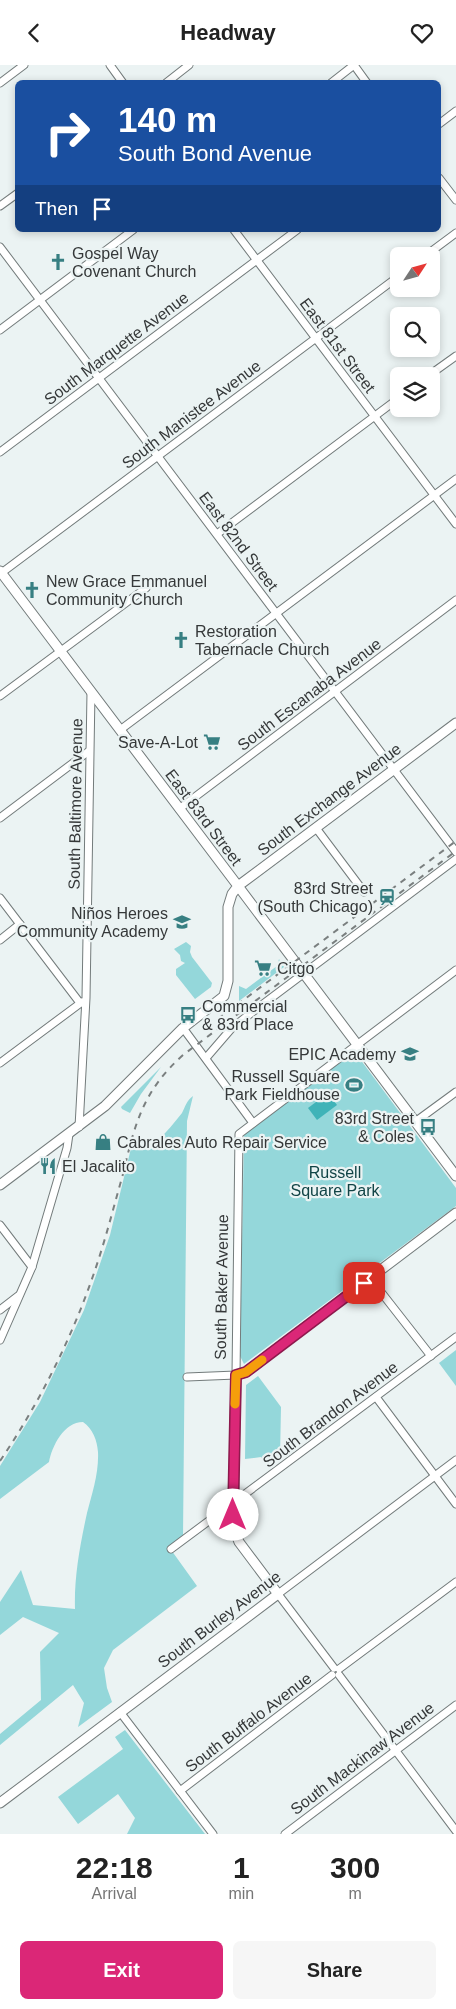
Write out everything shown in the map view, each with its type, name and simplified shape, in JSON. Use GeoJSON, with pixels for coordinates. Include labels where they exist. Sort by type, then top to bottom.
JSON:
{"type":"FeatureCollection","features":[{"type":"Feature","properties":{"kind":"street"},"geometry":{"type":"LineString","coordinates":[[0,83],[24,65]]}},
{"type":"Feature","properties":{"kind":"street"},"geometry":{"type":"LineString","coordinates":[[110,65],[121,80]]}},
{"type":"Feature","properties":{"kind":"street"},"geometry":{"type":"LineString","coordinates":[[170,80],[189,65]]}},
{"type":"Feature","properties":{"kind":"street"},"geometry":{"type":"LineString","coordinates":[[335,80],[354,65],[365,80]]}},
{"type":"Feature","properties":{"kind":"street"},"geometry":{"type":"LineString","coordinates":[[441,122],[456,111]]}},
{"type":"Feature","properties":{"kind":"street"},"geometry":{"type":"LineString","coordinates":[[441,180],[456,201]]}},
{"type":"Feature","properties":{"kind":"street"},"geometry":{"type":"LineString","coordinates":[[0,206],[15,195]]}},
{"type":"Feature","properties":{"kind":"street"},"geometry":{"type":"LineString","coordinates":[[0,330],[131,232]]}},
{"type":"Feature","properties":{"kind":"street","name":"East 81st Street"},"geometry":{"type":"LineString","coordinates":[[236,232],[456,524]]}},
{"type":"Feature","properties":{"kind":"street","name":"South Marquette Avenue"},"geometry":{"type":"LineString","coordinates":[[0,452],[294,232]]}},
{"type":"Feature","properties":{"kind":"street"},"geometry":{"type":"LineString","coordinates":[[437,247],[456,233]]}},
{"type":"Feature","properties":{"kind":"street","name":"East 82nd Street"},"geometry":{"type":"LineString","coordinates":[[0,247],[456,852]]}},
{"type":"Feature","properties":{"kind":"street","name":"South Manistee Avenue"},"geometry":{"type":"LineString","coordinates":[[0,573],[390,283]]}},
{"type":"Feature","properties":{"kind":"street"},"geometry":{"type":"LineString","coordinates":[[440,367],[456,356]]}},
{"type":"Feature","properties":{"kind":"street"},"geometry":{"type":"LineString","coordinates":[[216,534],[390,405]]}},
{"type":"Feature","properties":{"kind":"street"},"geometry":{"type":"LineString","coordinates":[[120,731],[456,479]]}},
{"type":"Feature","properties":{"kind":"street","name":"East 83rd Street"},"geometry":{"type":"LineString","coordinates":[[0,573],[91,691],[456,1177]]}},
{"type":"Feature","properties":{"kind":"street"},"geometry":{"type":"LineString","coordinates":[[0,696],[146,588]]}},
{"type":"Feature","properties":{"kind":"street","name":"South Escanaba Avenue"},"geometry":{"type":"LineString","coordinates":[[179,809],[456,601]]}},
{"type":"Feature","properties":{"kind":"street","name":"South Baltimore Avenue"},"geometry":{"type":"LineString","coordinates":[[79,1127],[91,691]]}},
{"type":"Feature","properties":{"kind":"street","name":"South Exchange Avenue"},"geometry":{"type":"LineString","coordinates":[[183,1028],[224,995],[228,981],[228,907],[232,894],[238,886],[456,723]]}},
{"type":"Feature","properties":{"kind":"street"},"geometry":{"type":"LineString","coordinates":[[0,818],[89,751]]}},
{"type":"Feature","properties":{"kind":"street"},"geometry":{"type":"LineString","coordinates":[[316,828],[364,892]]}},
{"type":"Feature","properties":{"kind":"street"},"geometry":{"type":"LineString","coordinates":[[206,1059],[239,1022],[456,859]]}},
{"type":"Feature","properties":{"kind":"street"},"geometry":{"type":"LineString","coordinates":[[0,898],[83,1001],[0,1063]]}},
{"type":"Feature","properties":{"kind":"street"},"geometry":{"type":"LineString","coordinates":[[0,939],[20,925]]}},
{"type":"Feature","properties":{"kind":"street"},"geometry":{"type":"LineString","coordinates":[[0,1185],[79,1127],[113,1099],[183,1028],[253,1123],[456,970]]}},
{"type":"Feature","properties":{"kind":"street"},"geometry":{"type":"LineString","coordinates":[[415,1122],[456,1091]]}},
{"type":"Feature","properties":{"kind":"street","name":"South Baker Avenue"},"geometry":{"type":"LineString","coordinates":[[253,1123],[239,1134],[233,1527],[236,1536],[278,1594]]}},
{"type":"Feature","properties":{"kind":"street"},"geometry":{"type":"LineString","coordinates":[[0,1340],[32,1267],[67,1148],[69,1134]]}},
{"type":"Feature","properties":{"kind":"street"},"geometry":{"type":"LineString","coordinates":[[187,1377],[236,1375],[246,1372],[456,1213]]}},
{"type":"Feature","properties":{"kind":"street"},"geometry":{"type":"LineString","coordinates":[[0,1225],[32,1267]]}},
{"type":"Feature","properties":{"kind":"street"},"geometry":{"type":"LineString","coordinates":[[370,1278],[431,1356]]}},
{"type":"Feature","properties":{"kind":"street"},"geometry":{"type":"LineString","coordinates":[[0,1310],[20,1295]]}},
{"type":"Feature","properties":{"kind":"street","name":"South Brandon Avenue"},"geometry":{"type":"LineString","coordinates":[[171,1549],[456,1337]]}},
{"type":"Feature","properties":{"kind":"street"},"geometry":{"type":"LineString","coordinates":[[376,1397],[456,1504]]}},
{"type":"Feature","properties":{"kind":"street","name":"South Burley Avenue"},"geometry":{"type":"LineString","coordinates":[[0,1803],[456,1460]]}},
{"type":"Feature","properties":{"kind":"street","name":"South Buffalo Avenue"},"geometry":{"type":"LineString","coordinates":[[180,1791],[456,1582]]}},
{"type":"Feature","properties":{"kind":"street"},"geometry":{"type":"LineString","coordinates":[[278,1594],[454,1831]]}},
{"type":"Feature","properties":{"kind":"street","name":"South Mackinaw Avenue"},"geometry":{"type":"LineString","coordinates":[[285,1834],[456,1705]]}},
{"type":"Feature","properties":{"kind":"street"},"geometry":{"type":"LineString","coordinates":[[120,1712],[213,1834]]}},
{"type":"Feature","properties":{"kind":"green space"},"geometry":{"type":"Polygon","coordinates":[[[186,942],[191,946],[190,952],[192,957],[212,983],[211,987],[195,999],[176,975],[176,969],[185,963],[181,961],[180,955],[174,949],[186,942]]]}},
{"type":"Feature","properties":{"kind":"green space"},"geometry":{"type":"Polygon","coordinates":[[[279,959],[284,967],[239,1001],[239,986],[246,989],[277,966],[279,959]]]}},
{"type":"Feature","properties":{"kind":"green space","name":"Russell Square Park"},"geometry":{"type":"Polygon","coordinates":[[[351,1054],[357,1055],[456,1188],[456,1206],[244,1364],[240,1356],[244,1134],[351,1054]]]}},
{"type":"Feature","properties":{"kind":"green space"},"geometry":{"type":"Polygon","coordinates":[[[161,1067],[130,1113],[122,1109],[121,1107],[161,1067]]]}},
{"type":"Feature","properties":{"kind":"green space"},"geometry":{"type":"Polygon","coordinates":[[[193,1096],[187,1121],[183,1537],[169,1547],[197,1586],[113,1650],[104,1668],[107,1688],[112,1702],[78,1727],[84,1703],[73,1685],[0,1745],[0,1734],[41,1700],[40,1652],[59,1633],[23,1617],[0,1635],[0,1602],[21,1570],[33,1605],[75,1609],[75,1585],[80,1549],[97,1468],[97,1443],[92,1431],[83,1422],[70,1426],[56,1442],[49,1462],[0,1499],[0,1466],[40,1402],[84,1310],[110,1235],[133,1140],[158,1140],[182,1113],[193,1096]]]}},
{"type":"Feature","properties":{"kind":"green space"},"geometry":{"type":"Polygon","coordinates":[[[456,1350],[456,1386],[439,1363],[456,1350]]]}},
{"type":"Feature","properties":{"kind":"green space"},"geometry":{"type":"Polygon","coordinates":[[[258,1376],[281,1407],[280,1457],[268,1467],[261,1457],[245,1459],[246,1385],[258,1376]]]}},
{"type":"Feature","properties":{"kind":"green space"},"geometry":{"type":"Polygon","coordinates":[[[125,1730],[205,1834],[127,1834],[135,1818],[118,1794],[78,1824],[58,1797],[123,1749],[115,1737],[125,1730]]]}},
{"type":"Feature","properties":{"kind":"shaded area"},"geometry":{"type":"Polygon","coordinates":[[[328,1093],[337,1105],[317,1120],[308,1108],[328,1093]]]}},
{"type":"Feature","properties":{"kind":"railway"},"geometry":{"type":"LineString","coordinates":[[218,1019],[456,841]]}},
{"type":"Feature","properties":{"kind":"railway"},"geometry":{"type":"LineString","coordinates":[[0,1461],[44,1389],[69,1338],[90,1285],[137,1123],[142,1109],[158,1082],[183,1055],[456,851]]}},
{"type":"Feature","properties":{"kind":"slow traffic"},"geometry":{"type":"LineString","coordinates":[[235,1404],[236,1375],[246,1372],[262,1360]]}},
{"type":"Feature","properties":{"kind":"place","name":"Gospel Way Covenant Church"},"geometry":{"type":"Point","coordinates":[58,262]}},
{"type":"Feature","properties":{"kind":"place","name":"New Grace Emmanuel Community Church"},"geometry":{"type":"Point","coordinates":[32,590]}},
{"type":"Feature","properties":{"kind":"place","name":"Restoration Tabernacle Church"},"geometry":{"type":"Point","coordinates":[181,640]}},
{"type":"Feature","properties":{"kind":"place","name":"Save-A-Lot"},"geometry":{"type":"Point","coordinates":[212,742]}},
{"type":"Feature","properties":{"kind":"place","name":"83rd Street (South Chicago)"},"geometry":{"type":"Point","coordinates":[387,897]}},
{"type":"Feature","properties":{"kind":"place","name":"Niños Heroes Community Academy"},"geometry":{"type":"Point","coordinates":[182,922]}},
{"type":"Feature","properties":{"kind":"place","name":"Citgo"},"geometry":{"type":"Point","coordinates":[263,968]}},
{"type":"Feature","properties":{"kind":"place","name":"Commercial & 83rd Place"},"geometry":{"type":"Point","coordinates":[188,1015]}},
{"type":"Feature","properties":{"kind":"place","name":"EPIC Academy"},"geometry":{"type":"Point","coordinates":[410,1054]}},
{"type":"Feature","properties":{"kind":"place","name":"Russell Square Park Fieldhouse"},"geometry":{"type":"Point","coordinates":[354,1085]}},
{"type":"Feature","properties":{"kind":"place","name":"83rd Street & Coles"},"geometry":{"type":"Point","coordinates":[428,1127]}},
{"type":"Feature","properties":{"kind":"place","name":"Cabrales Auto Repair Service"},"geometry":{"type":"Point","coordinates":[103,1142]}},
{"type":"Feature","properties":{"kind":"place","name":"El Jacalito"},"geometry":{"type":"Point","coordinates":[48,1166]}},
{"type":"Feature","properties":{"kind":"route"},"geometry":{"type":"LineString","coordinates":[[233,1515],[236,1375],[246,1372],[364,1283]]}}]}
